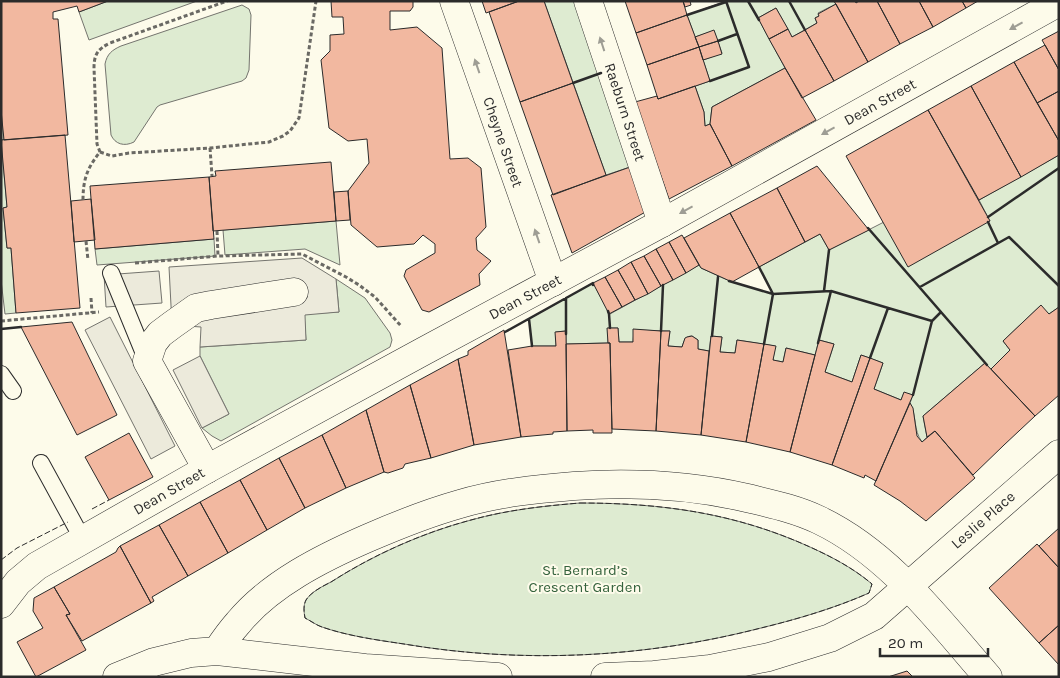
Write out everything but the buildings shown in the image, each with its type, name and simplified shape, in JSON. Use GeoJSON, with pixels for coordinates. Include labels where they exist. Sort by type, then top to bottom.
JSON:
{"type":"FeatureCollection","features":[{"type":"Feature","properties":{"kind":"street","name":"Cheyne Street"},"geometry":{"type":"LineString","coordinates":[[454,1],[553,282]]}},
{"type":"Feature","properties":{"kind":"street","name":"Raeburn Street"},"geometry":{"type":"LineString","coordinates":[[588,1],[662,223]]}},
{"type":"Feature","properties":{"kind":"street","name":"Dean Street"},"geometry":{"type":"LineString","coordinates":[[1,604],[18,582],[37,566],[207,469],[662,223],[1059,2]]}},
{"type":"Feature","properties":{"kind":"street"},"geometry":{"type":"LineString","coordinates":[[207,469],[147,361],[153,343],[160,334],[196,308],[294,292]]}},
{"type":"Feature","properties":{"kind":"street","name":"Leslie Place"},"geometry":{"type":"LineString","coordinates":[[605,677],[654,675],[710,669],[778,654],[830,638],[874,616],[1059,454]]}},
{"type":"Feature","properties":{"kind":"street"},"geometry":{"type":"LineString","coordinates":[[217,651],[238,621],[266,596],[332,555],[389,528],[481,498],[546,488],[605,484],[665,485],[699,489],[776,504],[803,513],[839,531],[864,548],[908,586],[988,677]]}},
{"type":"Feature","properties":{"kind":"street"},"geometry":{"type":"LineString","coordinates":[[117,677],[154,662],[191,653],[217,651],[365,668],[498,677]]}},
{"type":"Feature","properties":{"kind":"lane"},"geometry":{"type":"LineString","coordinates":[[111,273],[147,361]]}},
{"type":"Feature","properties":{"kind":"lane"},"geometry":{"type":"LineString","coordinates":[[1,374],[13,391]]}},
{"type":"Feature","properties":{"kind":"lane"},"geometry":{"type":"LineString","coordinates":[[41,463],[83,540]]}},
{"type":"Feature","properties":{"kind":"path"},"geometry":{"type":"LineString","coordinates":[[100,152],[97,144],[94,68],[94,61],[98,51],[110,43],[226,1]]}},
{"type":"Feature","properties":{"kind":"path"},"geometry":{"type":"LineString","coordinates":[[100,152],[112,156],[129,153],[210,148],[269,142],[283,136],[294,126],[299,118],[316,1]]}},
{"type":"Feature","properties":{"kind":"path"},"geometry":{"type":"LineString","coordinates":[[210,148],[212,176]]}},
{"type":"Feature","properties":{"kind":"path"},"geometry":{"type":"LineString","coordinates":[[83,200],[85,177],[92,162],[100,152]]}},
{"type":"Feature","properties":{"kind":"path"},"geometry":{"type":"LineString","coordinates":[[217,230],[218,256]]}},
{"type":"Feature","properties":{"kind":"path"},"geometry":{"type":"LineString","coordinates":[[86,241],[88,266]]}},
{"type":"Feature","properties":{"kind":"path"},"geometry":{"type":"LineString","coordinates":[[1,321],[100,312]]}},
{"type":"Feature","properties":{"kind":"green space"},"geometry":{"type":"Polygon","coordinates":[[[108,1],[197,1],[89,40],[79,12],[108,1]]]}},
{"type":"Feature","properties":{"kind":"green space"},"geometry":{"type":"Polygon","coordinates":[[[544,1],[576,1],[633,166],[606,175],[544,1]]]}},
{"type":"Feature","properties":{"kind":"green space"},"geometry":{"type":"Polygon","coordinates":[[[726,1],[834,1],[836,4],[818,13],[819,16],[815,18],[817,23],[792,37],[776,8],[758,18],[785,68],[712,107],[710,124],[705,126],[704,112],[695,86],[710,81],[703,60],[722,53],[714,31],[695,37],[687,15],[726,1]]]}},
{"type":"Feature","properties":{"kind":"green space"},"geometry":{"type":"Polygon","coordinates":[[[242,5],[249,9],[251,15],[249,70],[246,78],[242,81],[160,105],[134,142],[120,144],[115,141],[111,135],[105,64],[110,53],[121,46],[242,5]]]}},
{"type":"Feature","properties":{"kind":"green space"},"geometry":{"type":"Polygon","coordinates":[[[1,110],[4,140],[1,140],[1,110]]]}},
{"type":"Feature","properties":{"kind":"green space"},"geometry":{"type":"Polygon","coordinates":[[[1,140],[7,207],[3,208],[7,248],[11,248],[16,313],[5,314],[1,280],[1,140]]]}},
{"type":"Feature","properties":{"kind":"green space"},"geometry":{"type":"Polygon","coordinates":[[[1059,155],[1059,307],[1049,314],[1040,306],[1003,341],[1010,350],[991,369],[985,363],[923,416],[927,437],[922,442],[917,433],[914,413],[910,403],[913,395],[904,393],[901,400],[874,389],[883,363],[861,355],[852,382],[825,372],[834,344],[819,340],[815,355],[786,348],[783,362],[773,360],[775,346],[737,340],[735,353],[720,352],[722,337],[711,336],[709,351],[698,349],[698,340],[692,336],[686,338],[682,347],[668,346],[670,331],[634,330],[633,342],[619,342],[618,328],[608,328],[608,343],[566,344],[566,331],[556,332],[556,346],[532,346],[529,319],[593,283],[610,314],[699,265],[701,268],[732,282],[773,294],[759,267],[820,234],[829,250],[884,222],[990,221],[979,200],[1059,155]]]}},
{"type":"Feature","properties":{"kind":"green space"},"geometry":{"type":"Polygon","coordinates":[[[336,221],[340,265],[305,249],[225,255],[223,230],[336,221]]]}},
{"type":"Feature","properties":{"kind":"green space"},"geometry":{"type":"Polygon","coordinates":[[[214,239],[215,256],[97,265],[95,249],[214,239]]]}},
{"type":"Feature","properties":{"kind":"green space"},"geometry":{"type":"Polygon","coordinates":[[[336,279],[365,298],[390,333],[392,340],[390,347],[221,441],[202,428],[229,414],[200,356],[200,347],[306,340],[304,314],[339,312],[336,279]]]}},
{"type":"Feature","properties":{"kind":"green space","name":"St. Bernard’s Crescent Garden"},"geometry":{"type":"Polygon","coordinates":[[[580,503],[640,505],[698,512],[726,518],[782,535],[810,547],[850,568],[872,584],[869,593],[816,613],[761,628],[673,646],[583,655],[538,656],[449,650],[352,635],[322,627],[305,618],[305,602],[314,592],[364,563],[416,538],[453,525],[498,514],[580,503]]]}},
{"type":"Feature","properties":{"kind":"shaded area"},"geometry":{"type":"Polygon","coordinates":[[[302,258],[336,279],[339,312],[305,315],[306,340],[200,347],[201,327],[172,325],[169,267],[302,258]]]}},
{"type":"Feature","properties":{"kind":"shaded area"},"geometry":{"type":"Polygon","coordinates":[[[159,271],[162,303],[106,307],[104,275],[159,271]]]}},
{"type":"Feature","properties":{"kind":"shaded area"},"geometry":{"type":"Polygon","coordinates":[[[110,317],[175,446],[151,459],[85,330],[110,317]]]}},
{"type":"Feature","properties":{"kind":"shaded area"},"geometry":{"type":"Polygon","coordinates":[[[200,356],[229,414],[202,428],[173,370],[200,356]]]}},
{"type":"Feature","properties":{"kind":"fence"},"geometry":{"type":"LineString","coordinates":[[92,509],[109,500]]}},
{"type":"Feature","properties":{"kind":"fence"},"geometry":{"type":"LineString","coordinates":[[580,503],[640,505],[698,512],[726,518],[782,535],[810,547],[850,568],[872,584],[869,593],[816,613],[761,628],[673,646],[583,655],[538,656],[449,650],[352,635],[322,627],[305,618],[305,602],[314,592],[364,563],[416,538],[453,525],[498,514],[580,503]]}},
{"type":"Feature","properties":{"kind":"fence"},"geometry":{"type":"LineString","coordinates":[[1,560],[17,548],[68,522]]}},
{"type":"Feature","properties":{"kind":"wall"},"geometry":{"type":"LineString","coordinates":[[710,81],[749,67],[726,1]]}},
{"type":"Feature","properties":{"kind":"wall"},"geometry":{"type":"LineString","coordinates":[[748,1],[759,20]]}},
{"type":"Feature","properties":{"kind":"wall"},"geometry":{"type":"LineString","coordinates":[[789,1],[805,30]]}},
{"type":"Feature","properties":{"kind":"wall"},"geometry":{"type":"LineString","coordinates":[[687,15],[726,2]]}},
{"type":"Feature","properties":{"kind":"wall"},"geometry":{"type":"LineString","coordinates":[[718,41],[737,34]]}},
{"type":"Feature","properties":{"kind":"wall"},"geometry":{"type":"LineString","coordinates":[[573,83],[601,73]]}},
{"type":"Feature","properties":{"kind":"wall"},"geometry":{"type":"LineString","coordinates":[[988,217],[1059,168]]}},
{"type":"Feature","properties":{"kind":"wall"},"geometry":{"type":"LineString","coordinates":[[988,222],[998,243]]}},
{"type":"Feature","properties":{"kind":"wall"},"geometry":{"type":"LineString","coordinates":[[868,228],[987,365]]}},
{"type":"Feature","properties":{"kind":"wall"},"geometry":{"type":"LineString","coordinates":[[920,287],[1009,237],[1059,286]]}},
{"type":"Feature","properties":{"kind":"wall"},"geometry":{"type":"LineString","coordinates":[[824,291],[829,250]]}},
{"type":"Feature","properties":{"kind":"wall"},"geometry":{"type":"LineString","coordinates":[[759,267],[773,294],[764,344]]}},
{"type":"Feature","properties":{"kind":"wall"},"geometry":{"type":"LineString","coordinates":[[712,336],[718,277]]}},
{"type":"Feature","properties":{"kind":"wall"},"geometry":{"type":"LineString","coordinates":[[729,281],[773,294],[831,291],[932,321],[941,312]]}},
{"type":"Feature","properties":{"kind":"wall"},"geometry":{"type":"LineString","coordinates":[[505,332],[593,283],[593,285]]}},
{"type":"Feature","properties":{"kind":"wall"},"geometry":{"type":"LineString","coordinates":[[661,331],[663,285]]}},
{"type":"Feature","properties":{"kind":"wall"},"geometry":{"type":"LineString","coordinates":[[818,343],[831,291]]}},
{"type":"Feature","properties":{"kind":"wall"},"geometry":{"type":"LineString","coordinates":[[566,298],[566,334]]}},
{"type":"Feature","properties":{"kind":"wall"},"geometry":{"type":"LineString","coordinates":[[870,358],[888,308]]}},
{"type":"Feature","properties":{"kind":"wall"},"geometry":{"type":"LineString","coordinates":[[608,311],[610,328]]}},
{"type":"Feature","properties":{"kind":"wall"},"geometry":{"type":"LineString","coordinates":[[529,319],[532,346]]}},
{"type":"Feature","properties":{"kind":"wall"},"geometry":{"type":"LineString","coordinates":[[913,395],[932,321]]}},
{"type":"Feature","properties":{"kind":"wall"},"geometry":{"type":"LineString","coordinates":[[1,329],[21,327]]}}]}
